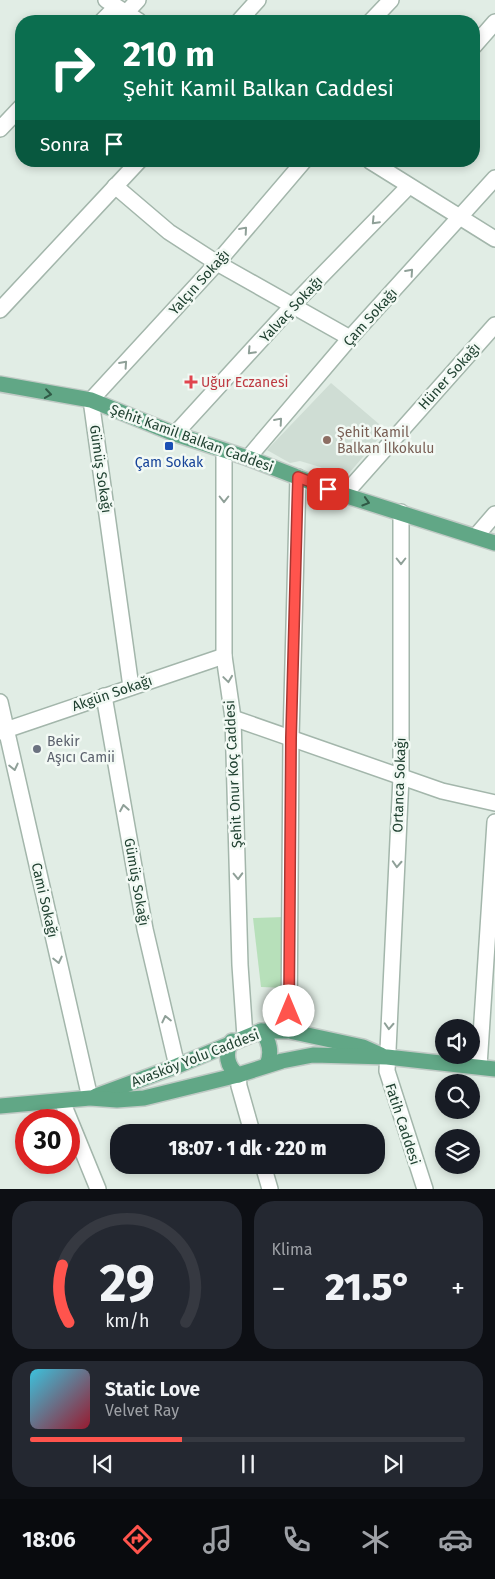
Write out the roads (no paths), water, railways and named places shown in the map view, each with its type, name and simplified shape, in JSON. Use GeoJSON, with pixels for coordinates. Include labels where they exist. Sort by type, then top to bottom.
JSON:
{"type":"FeatureCollection","features":[{"type":"Feature","properties":{"kind":"main road","name":"Şehit Kamil Balkan Caddesi"},"geometry":{"type":"LineString","coordinates":[[0,384],[25,390],[91,400],[175,434],[248,458],[344,495],[495,542]]}},
{"type":"Feature","properties":{"kind":"main road","name":"Avasköy Yolu Caddesi"},"geometry":{"type":"LineString","coordinates":[[90,1098],[177,1066],[261,1031],[289,1031],[363,1047],[387,1057]]}},
{"type":"Feature","properties":{"kind":"main road"},"geometry":{"type":"LineString","coordinates":[[261,1031],[266,1037],[270,1049],[267,1065]]}},
{"type":"Feature","properties":{"kind":"main road"},"geometry":{"type":"LineString","coordinates":[[238,1039],[227,1048],[227,1056],[232,1070],[238,1075]]}},
{"type":"Feature","properties":{"kind":"main road","name":"Avasköy Yolu Caddesi"},"geometry":{"type":"LineString","coordinates":[[0,1106],[90,1098],[118,1100],[144,1098],[238,1075],[267,1065],[313,1055],[387,1057],[495,1069]]}},
{"type":"Feature","properties":{"kind":"street"},"geometry":{"type":"LineString","coordinates":[[116,7],[138,0]]}},
{"type":"Feature","properties":{"kind":"street"},"geometry":{"type":"LineString","coordinates":[[244,15],[258,0]]}},
{"type":"Feature","properties":{"kind":"street"},"geometry":{"type":"LineString","coordinates":[[377,15],[391,0]]}},
{"type":"Feature","properties":{"kind":"street"},"geometry":{"type":"LineString","coordinates":[[116,7],[130,15]]}},
{"type":"Feature","properties":{"kind":"street"},"geometry":{"type":"LineString","coordinates":[[480,39],[495,22]]}},
{"type":"Feature","properties":{"kind":"street"},"geometry":{"type":"LineString","coordinates":[[0,129],[15,113]]}},
{"type":"Feature","properties":{"kind":"street"},"geometry":{"type":"LineString","coordinates":[[0,310],[133,167]]}},
{"type":"Feature","properties":{"kind":"street","name":"Yalçın Sokağı"},"geometry":{"type":"LineString","coordinates":[[91,400],[217,262],[299,167]]}},
{"type":"Feature","properties":{"kind":"street"},"geometry":{"type":"LineString","coordinates":[[379,167],[495,239]]}},
{"type":"Feature","properties":{"kind":"street","name":"Çam Sokağı"},"geometry":{"type":"LineString","coordinates":[[248,458],[350,338],[495,178]]}},
{"type":"Feature","properties":{"kind":"street"},"geometry":{"type":"LineString","coordinates":[[115,186],[169,232],[217,262],[350,338]]}},
{"type":"Feature","properties":{"kind":"street","name":"Yalvaç Sokağı"},"geometry":{"type":"LineString","coordinates":[[175,434],[293,305],[409,186]]}},
{"type":"Feature","properties":{"kind":"street","name":"Hüner Sokağı"},"geometry":{"type":"LineString","coordinates":[[344,495],[495,325]]}},
{"type":"Feature","properties":{"kind":"street","name":"Gümüş Sokağı"},"geometry":{"type":"LineString","coordinates":[[91,400],[131,687]]}},
{"type":"Feature","properties":{"kind":"street","name":"Şehit Onur Koç Caddesi"},"geometry":{"type":"LineString","coordinates":[[224,451],[224,656],[233,718],[240,965],[238,1039]]}},
{"type":"Feature","properties":{"kind":"street"},"geometry":{"type":"LineString","coordinates":[[289,1031],[291,738],[298,477]]}},
{"type":"Feature","properties":{"kind":"street","name":"Ortanca Sokağı"},"geometry":{"type":"LineString","coordinates":[[387,1057],[401,777],[401,512]]}},
{"type":"Feature","properties":{"kind":"street"},"geometry":{"type":"LineString","coordinates":[[476,536],[495,514]]}},
{"type":"Feature","properties":{"kind":"street","name":"Akgün Sokağı"},"geometry":{"type":"LineString","coordinates":[[3,731],[224,656]]}},
{"type":"Feature","properties":{"kind":"street","name":"Gümüş Sokağı"},"geometry":{"type":"LineString","coordinates":[[104,696],[145,929],[177,1066]]}},
{"type":"Feature","properties":{"kind":"street","name":"Cami Sokağı"},"geometry":{"type":"LineString","coordinates":[[0,702],[3,731],[90,1098]]}},
{"type":"Feature","properties":{"kind":"street"},"geometry":{"type":"LineString","coordinates":[[233,718],[442,791],[495,803]]}},
{"type":"Feature","properties":{"kind":"street"},"geometry":{"type":"LineString","coordinates":[[479,1066],[495,822]]}},
{"type":"Feature","properties":{"kind":"street","name":"Fatih Caddesi"},"geometry":{"type":"LineString","coordinates":[[387,1057],[387,1071],[391,1088],[425,1189]]}},
{"type":"Feature","properties":{"kind":"street"},"geometry":{"type":"LineString","coordinates":[[238,1075],[239,1086],[250,1124]]}},
{"type":"Feature","properties":{"kind":"street"},"geometry":{"type":"LineString","coordinates":[[62,1101],[98,1189]]}},
{"type":"Feature","properties":{"kind":"street"},"geometry":{"type":"LineString","coordinates":[[266,1174],[270,1189]]}},
{"type":"Feature","properties":{"kind":"place","name":"Uğur Eczanesi"},"geometry":{"type":"Point","coordinates":[191,382]}},
{"type":"Feature","properties":{"kind":"place","name":"Şehit Kamil Balkan İlkokulu"},"geometry":{"type":"Point","coordinates":[327,440]}},
{"type":"Feature","properties":{"kind":"place","name":"Çam Sokak"},"geometry":{"type":"Point","coordinates":[169,446]}},
{"type":"Feature","properties":{"kind":"place","name":"Bekir Aşıcı Camii"},"geometry":{"type":"Point","coordinates":[37,749]}}]}
